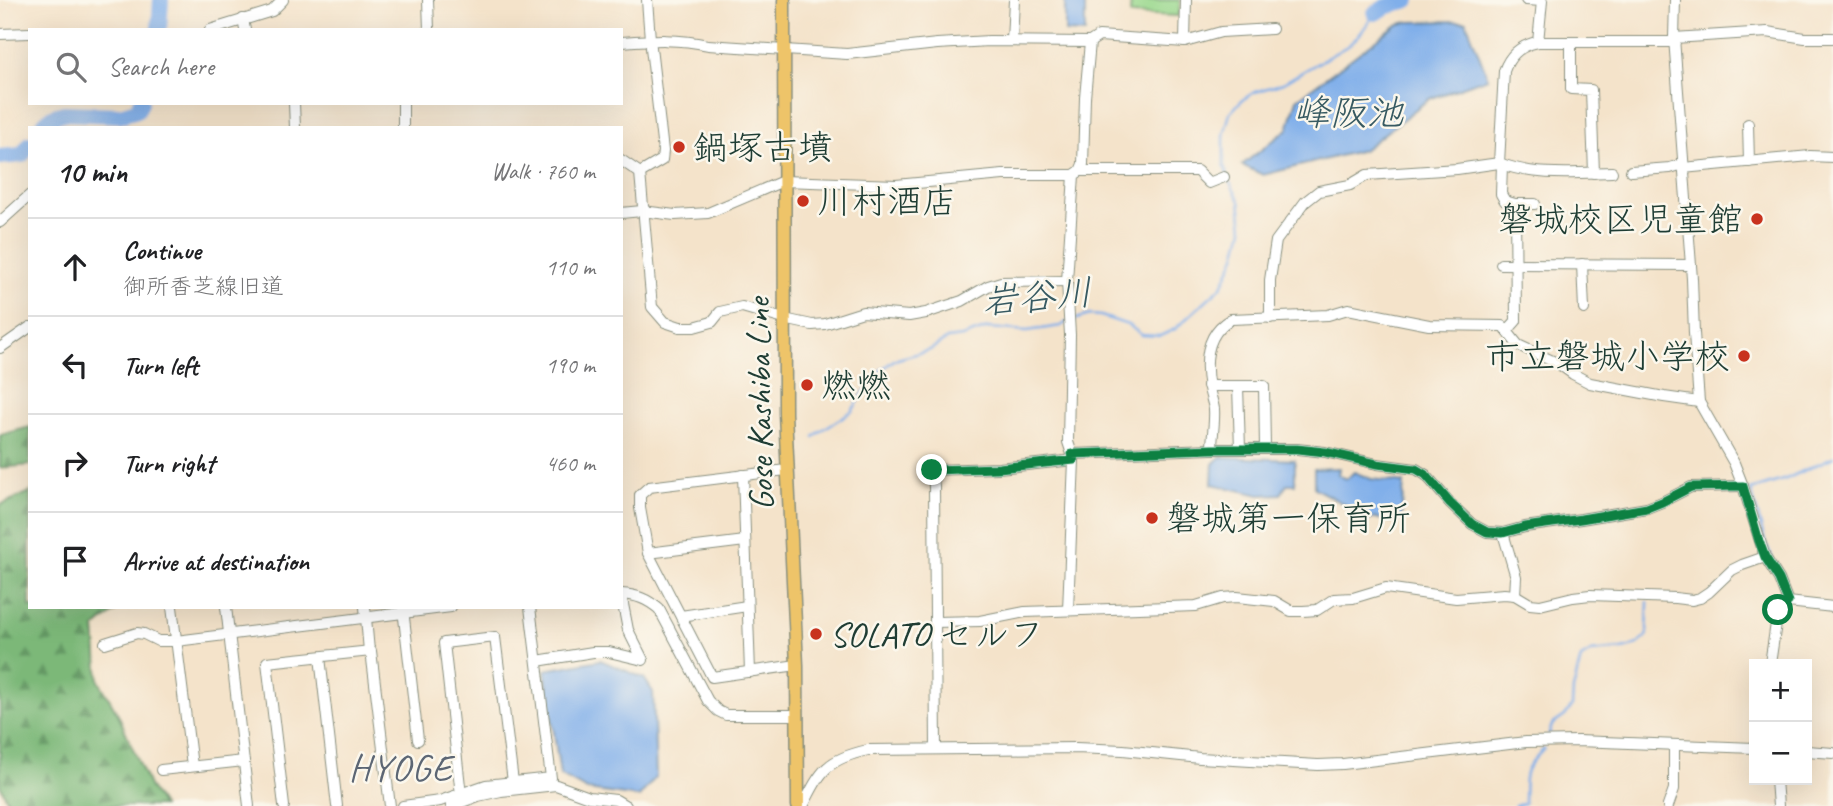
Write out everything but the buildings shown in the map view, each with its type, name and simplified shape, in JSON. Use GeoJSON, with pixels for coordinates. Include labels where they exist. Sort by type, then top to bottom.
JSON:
{"type":"FeatureCollection","features":[{"type":"Feature","properties":{"kind":"main road","name":"Gose Kashiba Line"},"geometry":{"type":"LineString","coordinates":[[784,0],[786,470],[797,665],[797,806]]}},
{"type":"Feature","properties":{"kind":"street"},"geometry":{"type":"LineString","coordinates":[[221,28],[244,24],[272,10],[283,0]]}},
{"type":"Feature","properties":{"kind":"street"},"geometry":{"type":"LineString","coordinates":[[428,0],[429,28]]}},
{"type":"Feature","properties":{"kind":"street"},"geometry":{"type":"LineString","coordinates":[[640,173],[662,159],[663,151],[647,0]]}},
{"type":"Feature","properties":{"kind":"street"},"geometry":{"type":"LineString","coordinates":[[1013,41],[1014,0]]}},
{"type":"Feature","properties":{"kind":"street"},"geometry":{"type":"LineString","coordinates":[[1185,42],[1186,0]]}},
{"type":"Feature","properties":{"kind":"street"},"geometry":{"type":"LineString","coordinates":[[1526,0],[1542,1],[1538,42]]}},
{"type":"Feature","properties":{"kind":"street"},"geometry":{"type":"LineString","coordinates":[[1675,0],[1674,40],[1699,402],[1734,463],[1765,557],[1779,579],[1788,602]]}},
{"type":"Feature","properties":{"kind":"street"},"geometry":{"type":"LineString","coordinates":[[623,42],[688,40],[708,44],[846,54],[937,44],[1090,42],[1099,36],[1185,42],[1221,32],[1272,29]]}},
{"type":"Feature","properties":{"kind":"street"},"geometry":{"type":"LineString","coordinates":[[1535,204],[1515,204],[1505,201],[1501,194],[1504,71],[1517,50],[1527,44],[1674,40],[1766,32],[1805,38],[1833,38]]}},
{"type":"Feature","properties":{"kind":"street"},"geometry":{"type":"LineString","coordinates":[[0,34],[28,33]]}},
{"type":"Feature","properties":{"kind":"street"},"geometry":{"type":"LineString","coordinates":[[1068,610],[1073,457],[1068,442],[1070,335],[1067,281],[1077,174],[1083,164],[1090,42]]}},
{"type":"Feature","properties":{"kind":"street"},"geometry":{"type":"LineString","coordinates":[[1571,42],[1571,89],[1591,90],[1594,173]]}},
{"type":"Feature","properties":{"kind":"street"},"geometry":{"type":"LineString","coordinates":[[294,105],[296,126]]}},
{"type":"Feature","properties":{"kind":"street"},"geometry":{"type":"LineString","coordinates":[[403,105],[403,126]]}},
{"type":"Feature","properties":{"kind":"street"},"geometry":{"type":"LineString","coordinates":[[1748,124],[1749,162]]}},
{"type":"Feature","properties":{"kind":"street"},"geometry":{"type":"LineString","coordinates":[[1631,171],[1810,156],[1833,157]]}},
{"type":"Feature","properties":{"kind":"street"},"geometry":{"type":"LineString","coordinates":[[623,161],[640,173]]}},
{"type":"Feature","properties":{"kind":"street"},"geometry":{"type":"LineString","coordinates":[[1270,318],[1270,280],[1276,242],[1305,202],[1318,191],[1350,185],[1367,175],[1500,164],[1514,169],[1548,172],[1612,172]]}},
{"type":"Feature","properties":{"kind":"street"},"geometry":{"type":"LineString","coordinates":[[623,213],[708,213],[783,181],[896,185],[1003,176],[1197,172],[1209,183],[1224,177]]}},
{"type":"Feature","properties":{"kind":"street"},"geometry":{"type":"LineString","coordinates":[[640,173],[652,307],[665,322],[680,327],[712,323],[720,312],[742,307],[812,325],[825,324],[863,312],[909,316],[962,301],[1001,282],[1067,281]]}},
{"type":"Feature","properties":{"kind":"street"},"geometry":{"type":"LineString","coordinates":[[0,222],[28,197]]}},
{"type":"Feature","properties":{"kind":"street"},"geometry":{"type":"LineString","coordinates":[[1507,331],[1517,321],[1515,204]]}},
{"type":"Feature","properties":{"kind":"street"},"geometry":{"type":"LineString","coordinates":[[1501,264],[1691,265]]}},
{"type":"Feature","properties":{"kind":"street"},"geometry":{"type":"LineString","coordinates":[[1582,264],[1584,309]]}},
{"type":"Feature","properties":{"kind":"street"},"geometry":{"type":"LineString","coordinates":[[1212,449],[1214,408],[1208,386],[1208,347],[1221,324],[1231,319],[1328,316],[1348,309],[1429,325],[1503,326],[1518,345],[1559,364],[1590,383],[1699,402]]}},
{"type":"Feature","properties":{"kind":"street"},"geometry":{"type":"LineString","coordinates":[[1,343],[28,328]]}},
{"type":"Feature","properties":{"kind":"street"},"geometry":{"type":"LineString","coordinates":[[1208,386],[1264,386],[1265,449]]}},
{"type":"Feature","properties":{"kind":"street"},"geometry":{"type":"LineString","coordinates":[[1238,386],[1240,449]]}},
{"type":"Feature","properties":{"kind":"street"},"geometry":{"type":"LineString","coordinates":[[936,749],[932,470],[999,468],[1073,457],[1212,449],[1297,449],[1325,452],[1377,464],[1416,469],[1426,475],[1472,524],[1487,532],[1503,533],[1525,527],[1647,508],[1691,487],[1743,486]]}},
{"type":"Feature","properties":{"kind":"street"},"geometry":{"type":"LineString","coordinates":[[786,470],[649,487],[640,495],[640,508],[648,553],[712,677],[797,665]]}},
{"type":"Feature","properties":{"kind":"street"},"geometry":{"type":"LineString","coordinates":[[743,475],[750,672]]}},
{"type":"Feature","properties":{"kind":"street"},"geometry":{"type":"LineString","coordinates":[[1503,533],[1516,577],[1515,596]]}},
{"type":"Feature","properties":{"kind":"street"},"geometry":{"type":"LineString","coordinates":[[648,553],[745,541]]}},
{"type":"Feature","properties":{"kind":"street"},"geometry":{"type":"LineString","coordinates":[[935,622],[980,621],[1025,612],[1196,606],[1237,597],[1274,601],[1292,611],[1317,610],[1334,599],[1353,598],[1386,588],[1456,598],[1504,594],[1540,606],[1590,595],[1692,600],[1709,592],[1732,570],[1765,557]]}},
{"type":"Feature","properties":{"kind":"street"},"geometry":{"type":"LineString","coordinates":[[623,594],[647,599],[659,609],[708,701],[718,711],[726,715],[796,715]]}},
{"type":"Feature","properties":{"kind":"street"},"geometry":{"type":"LineString","coordinates":[[1771,659],[1778,610],[1788,602],[1833,607]]}},
{"type":"Feature","properties":{"kind":"street"},"geometry":{"type":"LineString","coordinates":[[537,661],[593,652],[609,652],[643,660],[628,630],[623,604]]}},
{"type":"Feature","properties":{"kind":"street"},"geometry":{"type":"LineString","coordinates":[[681,616],[747,606]]}},
{"type":"Feature","properties":{"kind":"street"},"geometry":{"type":"LineString","coordinates":[[172,609],[192,766]]}},
{"type":"Feature","properties":{"kind":"street"},"geometry":{"type":"LineString","coordinates":[[226,609],[249,806]]}},
{"type":"Feature","properties":{"kind":"street"},"geometry":{"type":"LineString","coordinates":[[403,806],[440,801],[486,785],[551,778],[530,609]]}},
{"type":"Feature","properties":{"kind":"street"},"geometry":{"type":"LineString","coordinates":[[105,643],[137,633],[158,641],[176,641],[365,613],[403,610],[418,740]]}},
{"type":"Feature","properties":{"kind":"street"},"geometry":{"type":"LineString","coordinates":[[365,613],[390,806]]}},
{"type":"Feature","properties":{"kind":"street"},"geometry":{"type":"LineString","coordinates":[[461,795],[444,643],[495,637],[513,782]]}},
{"type":"Feature","properties":{"kind":"street"},"geometry":{"type":"LineString","coordinates":[[284,806],[267,662],[369,651]]}},
{"type":"Feature","properties":{"kind":"street"},"geometry":{"type":"LineString","coordinates":[[320,657],[337,806]]}},
{"type":"Feature","properties":{"kind":"street"},"geometry":{"type":"LineString","coordinates":[[803,806],[817,778],[832,763],[847,755],[868,750],[1076,748],[1318,765],[1526,742],[1578,741],[1749,748]]}},
{"type":"Feature","properties":{"kind":"street"},"geometry":{"type":"LineString","coordinates":[[1668,806],[1674,789],[1674,745]]}},
{"type":"Feature","properties":{"kind":"street"},"geometry":{"type":"LineString","coordinates":[[1812,751],[1833,752]]}},
{"type":"Feature","properties":{"kind":"street"},"geometry":{"type":"LineString","coordinates":[[161,770],[244,761]]}},
{"type":"Feature","properties":{"kind":"street"},"geometry":{"type":"LineString","coordinates":[[451,806],[501,791],[556,785],[589,797],[616,800],[626,806]]}},
{"type":"Feature","properties":{"kind":"street"},"geometry":{"type":"LineString","coordinates":[[1776,785],[1778,806]]}},
{"type":"Feature","properties":{"kind":"green space"},"geometry":{"type":"Polygon","coordinates":[[[1131,0],[1180,0],[1179,16],[1130,14],[1131,0]]]}},
{"type":"Feature","properties":{"kind":"green space"},"geometry":{"type":"Polygon","coordinates":[[[28,428],[28,465],[0,468],[0,435],[28,428]]]}},
{"type":"Feature","properties":{"kind":"green space"},"geometry":{"type":"Polygon","coordinates":[[[28,493],[28,609],[119,609],[95,628],[99,681],[118,714],[150,788],[162,806],[10,806],[0,785],[0,505],[28,493]]]}},
{"type":"Feature","properties":{"kind":"water"},"geometry":{"type":"Polygon","coordinates":[[[1065,0],[1085,1],[1085,33],[1065,32],[1065,0]]]}},
{"type":"Feature","properties":{"kind":"water","name":"峰阪池"},"geometry":{"type":"Polygon","coordinates":[[[1466,21],[1488,78],[1429,99],[1363,150],[1263,175],[1242,165],[1288,129],[1297,99],[1397,25],[1407,22],[1466,21]]]}},
{"type":"Feature","properties":{"kind":"water"},"geometry":{"type":"Polygon","coordinates":[[[1220,457],[1295,460],[1295,484],[1287,484],[1281,494],[1260,495],[1212,484],[1213,464],[1220,457]]]}},
{"type":"Feature","properties":{"kind":"water"},"geometry":{"type":"Polygon","coordinates":[[[1339,468],[1338,475],[1347,479],[1354,472],[1371,479],[1404,483],[1401,519],[1394,522],[1376,518],[1362,522],[1349,515],[1346,505],[1314,488],[1314,469],[1339,468]]]}},
{"type":"Feature","properties":{"kind":"water"},"geometry":{"type":"Polygon","coordinates":[[[600,660],[644,678],[653,692],[656,777],[639,797],[587,790],[560,775],[545,670],[600,660]]]}},
{"type":"Feature","properties":{"kind":"waterway"},"geometry":{"type":"LineString","coordinates":[[159,28],[161,0]]}},
{"type":"Feature","properties":{"kind":"waterway","name":"岩谷川"},"geometry":{"type":"LineString","coordinates":[[1375,13],[1408,0]]}},
{"type":"Feature","properties":{"kind":"waterway","name":"岩谷川"},"geometry":{"type":"LineString","coordinates":[[1073,320],[1090,315],[1101,316],[1128,325],[1142,335],[1160,336],[1175,329],[1222,286],[1236,256],[1243,229],[1240,201],[1224,165],[1224,135],[1230,113],[1242,100],[1255,92],[1283,83],[1349,45],[1375,13]]}},
{"type":"Feature","properties":{"kind":"waterway"},"geometry":{"type":"LineString","coordinates":[[43,126],[51,118],[64,113],[120,115],[137,110],[140,105]]}},
{"type":"Feature","properties":{"kind":"waterway"},"geometry":{"type":"LineString","coordinates":[[0,157],[22,155],[28,147]]}},
{"type":"Feature","properties":{"kind":"waterway","name":"岩谷川"},"geometry":{"type":"LineString","coordinates":[[814,437],[852,411],[876,374],[894,360],[930,350],[947,339],[988,328],[1027,331],[1061,326],[1067,322]]}},
{"type":"Feature","properties":{"kind":"waterway"},"geometry":{"type":"LineString","coordinates":[[1772,557],[1765,542],[1751,490],[1786,479],[1833,457]]}},
{"type":"Feature","properties":{"kind":"waterway"},"geometry":{"type":"LineString","coordinates":[[1729,580],[1740,571]]}},
{"type":"Feature","properties":{"kind":"waterway"},"geometry":{"type":"LineString","coordinates":[[1695,604],[1703,602],[1713,594]]}},
{"type":"Feature","properties":{"kind":"waterway"},"geometry":{"type":"LineString","coordinates":[[1549,734],[1552,725],[1565,716],[1572,706],[1581,658],[1591,652],[1637,645],[1647,636],[1648,602]]}},
{"type":"Feature","properties":{"kind":"waterway"},"geometry":{"type":"LineString","coordinates":[[1515,806],[1524,803],[1526,773],[1544,749]]}},
{"type":"Feature","properties":{"kind":"place","name":"鍋塚古墳"},"geometry":{"type":"Point","coordinates":[679,147]}},
{"type":"Feature","properties":{"kind":"place","name":"川村酒店"},"geometry":{"type":"Point","coordinates":[803,201]}},
{"type":"Feature","properties":{"kind":"place","name":"磐城校区児童館"},"geometry":{"type":"Point","coordinates":[1757,219]}},
{"type":"Feature","properties":{"kind":"place","name":"市立磐城小学校"},"geometry":{"type":"Point","coordinates":[1744,356]}},
{"type":"Feature","properties":{"kind":"place","name":"燃燃"},"geometry":{"type":"Point","coordinates":[807,385]}},
{"type":"Feature","properties":{"kind":"place","name":"磐城第一保育所"},"geometry":{"type":"Point","coordinates":[1152,518]}},
{"type":"Feature","properties":{"kind":"place","name":"SOLATO セルフ"},"geometry":{"type":"Point","coordinates":[816,634]}},
{"type":"Feature","properties":{"kind":"district","name":"HYOGE"},"geometry":{"type":"Point","coordinates":[401,767]}},
{"type":"Feature","properties":{"kind":"route"},"geometry":{"type":"LineString","coordinates":[[932,470],[999,468],[1074,460],[1072,454],[1212,449],[1297,449],[1325,452],[1377,464],[1416,469],[1426,475],[1472,524],[1487,532],[1503,533],[1525,527],[1647,508],[1691,487],[1743,486],[1765,557],[1779,579],[1788,602],[1778,610]]}}]}
